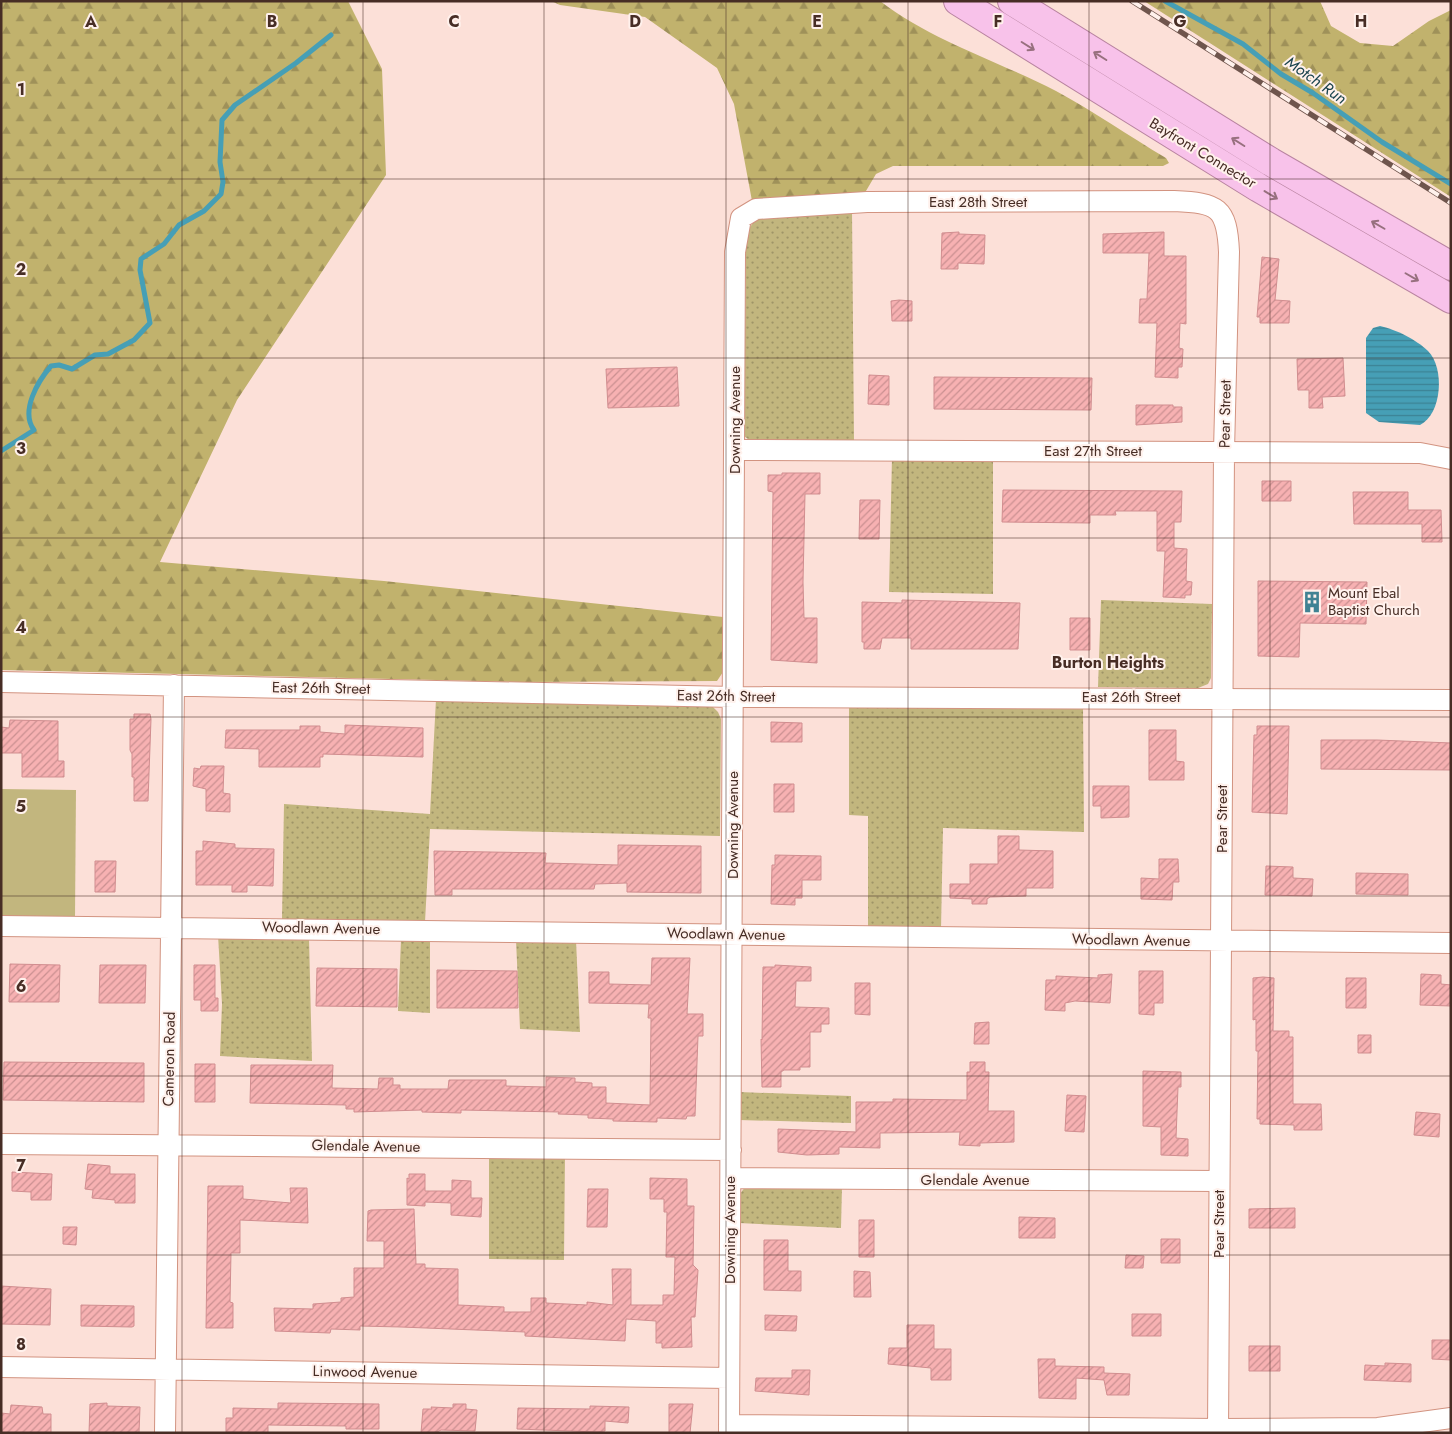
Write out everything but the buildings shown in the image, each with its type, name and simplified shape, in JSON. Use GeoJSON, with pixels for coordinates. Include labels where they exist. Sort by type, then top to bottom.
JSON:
{"type":"FeatureCollection","features":[{"type":"Feature","properties":{"kind":"highway","name":"Bayfront Connector"},"geometry":{"type":"LineString","coordinates":[[958,1],[1259,188],[1451,300]]}},
{"type":"Feature","properties":{"kind":"highway","name":"Bayfront Connector"},"geometry":{"type":"LineString","coordinates":[[1012,1],[1271,162],[1451,266]]}},
{"type":"Feature","properties":{"kind":"street","name":"East 28th Street"},"geometry":{"type":"LineString","coordinates":[[741,218],[756,209],[867,202],[1174,201],[1197,202],[1216,208]]}},
{"type":"Feature","properties":{"kind":"street","name":"Pear Street"},"geometry":{"type":"LineString","coordinates":[[1216,208],[1224,219],[1228,231],[1224,451],[1218,1431]]}},
{"type":"Feature","properties":{"kind":"street","name":"Downing Avenue"},"geometry":{"type":"LineString","coordinates":[[729,1429],[736,450],[735,252],[741,218]]}},
{"type":"Feature","properties":{"kind":"street","name":"East 27th Street"},"geometry":{"type":"LineString","coordinates":[[736,450],[1420,453],[1451,459]]}},
{"type":"Feature","properties":{"kind":"street","name":"East 26th Street"},"geometry":{"type":"LineString","coordinates":[[1,682],[734,697],[1451,700]]}},
{"type":"Feature","properties":{"kind":"street","name":"Cameron Road"},"geometry":{"type":"LineString","coordinates":[[165,1433],[174,685]]}},
{"type":"Feature","properties":{"kind":"street","name":"Woodlawn Avenue"},"geometry":{"type":"LineString","coordinates":[[1,926],[171,926],[1451,944]]}},
{"type":"Feature","properties":{"kind":"street","name":"Glendale Avenue"},"geometry":{"type":"LineString","coordinates":[[1,1144],[731,1150]]}},
{"type":"Feature","properties":{"kind":"street","name":"Glendale Avenue"},"geometry":{"type":"LineString","coordinates":[[731,1178],[1219,1181]]}},
{"type":"Feature","properties":{"kind":"street","name":"Linwood Avenue"},"geometry":{"type":"LineString","coordinates":[[1,1367],[729,1378]]}},
{"type":"Feature","properties":{"kind":"street"},"geometry":{"type":"LineString","coordinates":[[729,1429],[1218,1431],[1378,1428],[1451,1418]]}},
{"type":"Feature","properties":{"kind":"shaded area"},"geometry":{"type":"Polygon","coordinates":[[[852,210],[854,441],[752,442],[744,436],[746,232],[757,218],[852,210]]]}},
{"type":"Feature","properties":{"kind":"shaded area"},"geometry":{"type":"Polygon","coordinates":[[[892,457],[993,457],[993,594],[889,592],[892,457]]]}},
{"type":"Feature","properties":{"kind":"shaded area"},"geometry":{"type":"Polygon","coordinates":[[[1101,600],[1212,604],[1211,678],[1208,684],[1198,688],[1098,687],[1101,600]]]}},
{"type":"Feature","properties":{"kind":"shaded area"},"geometry":{"type":"Polygon","coordinates":[[[436,699],[712,706],[718,712],[721,719],[720,836],[430,829],[425,922],[282,919],[284,804],[430,814],[436,699]]]}},
{"type":"Feature","properties":{"kind":"shaded area"},"geometry":{"type":"Polygon","coordinates":[[[849,703],[1083,707],[1084,832],[943,828],[941,929],[868,928],[868,816],[849,815],[849,703]]]}},
{"type":"Feature","properties":{"kind":"shaded area"},"geometry":{"type":"Polygon","coordinates":[[[1,789],[76,790],[75,917],[1,916],[1,789]]]}},
{"type":"Feature","properties":{"kind":"shaded area"},"geometry":{"type":"Polygon","coordinates":[[[218,935],[309,938],[312,1061],[220,1056],[222,1004],[218,935]]]}},
{"type":"Feature","properties":{"kind":"shaded area"},"geometry":{"type":"Polygon","coordinates":[[[430,939],[430,1013],[398,1011],[401,940],[430,939]]]}},
{"type":"Feature","properties":{"kind":"shaded area"},"geometry":{"type":"Polygon","coordinates":[[[516,940],[576,940],[580,1032],[520,1029],[516,940]]]}},
{"type":"Feature","properties":{"kind":"shaded area"},"geometry":{"type":"Polygon","coordinates":[[[739,1092],[851,1096],[851,1123],[739,1120],[739,1092]]]}},
{"type":"Feature","properties":{"kind":"shaded area"},"geometry":{"type":"Polygon","coordinates":[[[489,1154],[565,1154],[564,1260],[489,1259],[489,1154]]]}},
{"type":"Feature","properties":{"kind":"shaded area"},"geometry":{"type":"Polygon","coordinates":[[[746,1186],[842,1186],[841,1228],[739,1223],[739,1195],[746,1186]]]}},
{"type":"Feature","properties":{"kind":"green space"},"geometry":{"type":"Polygon","coordinates":[[[1,1],[348,1],[382,69],[386,175],[237,400],[160,562],[384,581],[723,617],[723,672],[717,681],[522,682],[1,670],[1,1]]]}},
{"type":"Feature","properties":{"kind":"green space"},"geometry":{"type":"Polygon","coordinates":[[[551,1],[880,1],[921,28],[1056,91],[1166,158],[1169,163],[1163,166],[893,166],[876,174],[863,196],[752,201],[734,104],[717,68],[645,17],[560,5],[551,1]]]}},
{"type":"Feature","properties":{"kind":"green space"},"geometry":{"type":"Polygon","coordinates":[[[1144,1],[1320,1],[1331,26],[1360,43],[1393,46],[1429,21],[1451,10],[1451,197],[1144,1]]]}},
{"type":"Feature","properties":{"kind":"water"},"geometry":{"type":"Polygon","coordinates":[[[1380,326],[1412,339],[1423,347],[1428,351],[1437,368],[1439,390],[1437,401],[1433,411],[1420,425],[1379,422],[1366,413],[1366,338],[1373,328],[1380,326]]]}},
{"type":"Feature","properties":{"kind":"waterway","name":"Motch Run"},"geometry":{"type":"LineString","coordinates":[[1165,1],[1243,44],[1281,74],[1313,93],[1382,142],[1451,184]]}},
{"type":"Feature","properties":{"kind":"waterway"},"geometry":{"type":"LineString","coordinates":[[1,451],[34,430],[29,414],[32,397],[51,366],[59,365],[72,369],[95,355],[108,354],[134,340],[150,323],[140,270],[141,259],[164,244],[179,225],[204,211],[221,194],[223,182],[220,162],[222,120],[235,105],[296,63],[331,35]]}},
{"type":"Feature","properties":{"kind":"railway"},"geometry":{"type":"LineString","coordinates":[[1132,1],[1451,203]]}},
{"type":"Feature","properties":{"kind":"place","name":"Mount Ebal Baptist Church"},"geometry":{"type":"Point","coordinates":[1312,602]}},
{"type":"Feature","properties":{"kind":"district","name":"Burton Heights"},"geometry":{"type":"Point","coordinates":[1108,662]}}]}
